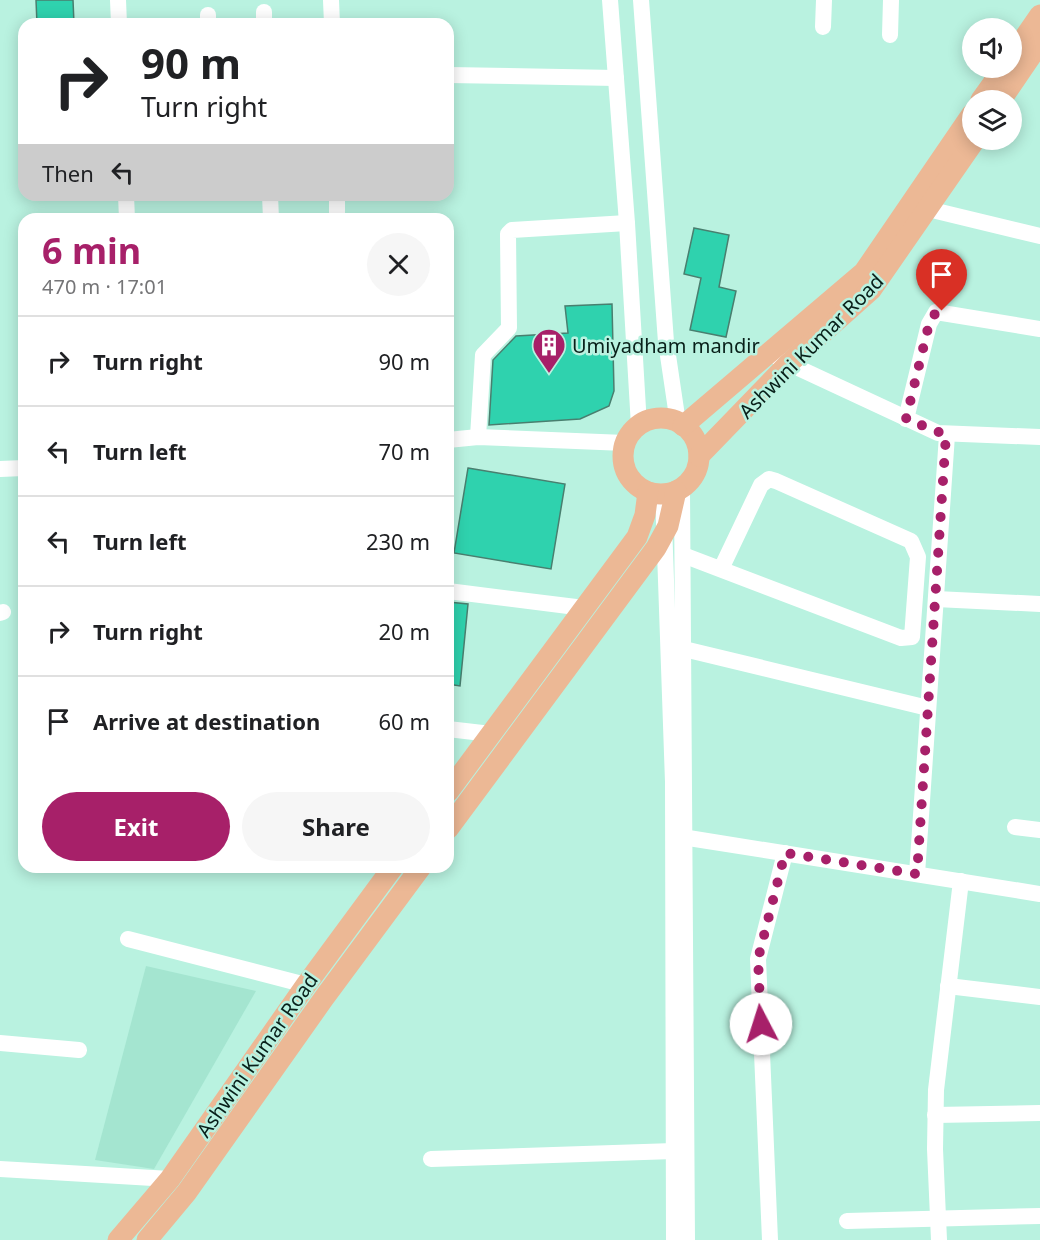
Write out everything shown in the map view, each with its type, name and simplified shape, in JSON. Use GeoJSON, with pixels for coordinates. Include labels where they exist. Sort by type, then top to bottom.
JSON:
{"type":"FeatureCollection","features":[{"type":"Feature","properties":{"kind":"main road"},"geometry":{"type":"LineString","coordinates":[[1022,41],[1040,15]]}},
{"type":"Feature","properties":{"kind":"main road"},"geometry":{"type":"LineString","coordinates":[[1008,90],[1040,43]]}},
{"type":"Feature","properties":{"kind":"main road","name":"Ashwini Kumar Road"},"geometry":{"type":"LineString","coordinates":[[681,424],[864,272],[962,129]]}},
{"type":"Feature","properties":{"kind":"main road","name":"Ashwini Kumar Road"},"geometry":{"type":"LineString","coordinates":[[699,456],[788,364],[871,290],[968,150]]}},
{"type":"Feature","properties":{"kind":"main road"},"geometry":{"type":"LineString","coordinates":[[454,784],[637,537],[645,515],[667,491],[693,477],[699,456],[693,437],[681,424],[658,419],[639,426],[625,443],[624,467],[638,486],[667,491]]}},
{"type":"Feature","properties":{"kind":"main road"},"geometry":{"type":"LineString","coordinates":[[454,821],[656,548],[665,531],[667,491]]}},
{"type":"Feature","properties":{"kind":"main road","name":"Ashwini Kumar Road"},"geometry":{"type":"LineString","coordinates":[[118,1240],[170,1179],[306,985],[389,873]]}},
{"type":"Feature","properties":{"kind":"main road","name":"Ashwini Kumar Road"},"geometry":{"type":"LineString","coordinates":[[147,1240],[187,1192],[324,998],[417,873]]}},
{"type":"Feature","properties":{"kind":"street"},"geometry":{"type":"LineString","coordinates":[[118,0],[119,18]]}},
{"type":"Feature","properties":{"kind":"street"},"geometry":{"type":"LineString","coordinates":[[331,0],[332,18]]}},
{"type":"Feature","properties":{"kind":"street"},"geometry":{"type":"LineString","coordinates":[[610,0],[627,223],[639,426]]}},
{"type":"Feature","properties":{"kind":"street"},"geometry":{"type":"LineString","coordinates":[[641,0],[666,342],[681,424]]}},
{"type":"Feature","properties":{"kind":"street"},"geometry":{"type":"LineString","coordinates":[[823,27],[824,0]]}},
{"type":"Feature","properties":{"kind":"street"},"geometry":{"type":"LineString","coordinates":[[890,34],[891,0]]}},
{"type":"Feature","properties":{"kind":"street"},"geometry":{"type":"LineString","coordinates":[[454,75],[616,78]]}},
{"type":"Feature","properties":{"kind":"street"},"geometry":{"type":"LineString","coordinates":[[928,209],[1040,236]]}},
{"type":"Feature","properties":{"kind":"street"},"geometry":{"type":"LineString","coordinates":[[478,437],[483,355],[509,328],[508,234],[512,230],[627,223]]}},
{"type":"Feature","properties":{"kind":"street"},"geometry":{"type":"LineString","coordinates":[[906,419],[929,324],[936,312],[1040,329]]}},
{"type":"Feature","properties":{"kind":"street"},"geometry":{"type":"LineString","coordinates":[[769,353],[906,419],[946,435],[1040,437]]}},
{"type":"Feature","properties":{"kind":"street"},"geometry":{"type":"LineString","coordinates":[[917,874],[946,435]]}},
{"type":"Feature","properties":{"kind":"street"},"geometry":{"type":"LineString","coordinates":[[454,439],[478,437],[625,443]]}},
{"type":"Feature","properties":{"kind":"street"},"geometry":{"type":"LineString","coordinates":[[0,468],[18,468]]}},
{"type":"Feature","properties":{"kind":"street"},"geometry":{"type":"LineString","coordinates":[[683,555],[901,639],[912,637],[918,557],[916,547],[910,541],[776,481],[770,479],[761,485],[721,569]]}},
{"type":"Feature","properties":{"kind":"street"},"geometry":{"type":"LineString","coordinates":[[667,491],[683,555],[684,649],[679,836],[674,1240]]}},
{"type":"Feature","properties":{"kind":"street"},"geometry":{"type":"LineString","coordinates":[[665,531],[679,836],[687,1240]]}},
{"type":"Feature","properties":{"kind":"street"},"geometry":{"type":"LineString","coordinates":[[454,592],[584,608]]}},
{"type":"Feature","properties":{"kind":"street"},"geometry":{"type":"LineString","coordinates":[[936,599],[1040,604]]}},
{"type":"Feature","properties":{"kind":"street"},"geometry":{"type":"LineString","coordinates":[[684,649],[928,708]]}},
{"type":"Feature","properties":{"kind":"street"},"geometry":{"type":"LineString","coordinates":[[454,730],[491,734]]}},
{"type":"Feature","properties":{"kind":"street"},"geometry":{"type":"LineString","coordinates":[[1015,827],[1040,830]]}},
{"type":"Feature","properties":{"kind":"street"},"geometry":{"type":"LineString","coordinates":[[679,836],[1040,894]]}},
{"type":"Feature","properties":{"kind":"street"},"geometry":{"type":"LineString","coordinates":[[770,1240],[758,959],[785,853]]}},
{"type":"Feature","properties":{"kind":"street"},"geometry":{"type":"LineString","coordinates":[[939,1240],[935,1115],[961,881]]}},
{"type":"Feature","properties":{"kind":"street"},"geometry":{"type":"LineString","coordinates":[[128,939],[306,985]]}},
{"type":"Feature","properties":{"kind":"street"},"geometry":{"type":"LineString","coordinates":[[948,986],[1040,997]]}},
{"type":"Feature","properties":{"kind":"street"},"geometry":{"type":"LineString","coordinates":[[0,1043],[79,1050]]}},
{"type":"Feature","properties":{"kind":"street"},"geometry":{"type":"LineString","coordinates":[[935,1115],[1040,1113]]}},
{"type":"Feature","properties":{"kind":"street"},"geometry":{"type":"LineString","coordinates":[[431,1159],[674,1150]]}},
{"type":"Feature","properties":{"kind":"street"},"geometry":{"type":"LineString","coordinates":[[0,1169],[170,1179]]}},
{"type":"Feature","properties":{"kind":"street"},"geometry":{"type":"LineString","coordinates":[[847,1221],[1040,1216]]}},
{"type":"Feature","properties":{"kind":"shaded area"},"geometry":{"type":"Polygon","coordinates":[[[146,966],[256,991],[154,1169],[95,1160],[146,966]]]}},
{"type":"Feature","properties":{"kind":"building"},"geometry":{"type":"Polygon","coordinates":[[[36,0],[73,0],[74,18],[37,18],[36,0]]]}},
{"type":"Feature","properties":{"kind":"building"},"geometry":{"type":"Polygon","coordinates":[[[694,228],[729,235],[719,287],[736,291],[726,337],[690,330],[701,278],[684,274],[694,228]]]}},
{"type":"Feature","properties":{"kind":"building","name":"Umiyadham mandir"},"geometry":{"type":"Polygon","coordinates":[[[612,304],[614,391],[609,406],[580,419],[489,425],[493,360],[516,336],[568,333],[565,306],[612,304]]]}},
{"type":"Feature","properties":{"kind":"building"},"geometry":{"type":"Polygon","coordinates":[[[468,468],[565,484],[551,569],[454,553],[468,468]]]}},
{"type":"Feature","properties":{"kind":"building"},"geometry":{"type":"Polygon","coordinates":[[[454,603],[468,604],[460,686],[454,685],[454,603]]]}},
{"type":"Feature","properties":{"kind":"place","name":"Umiyadham mandir"},"geometry":{"type":"Point","coordinates":[549,374]}},
{"type":"Feature","properties":{"kind":"route"},"geometry":{"type":"LineString","coordinates":[[761,1024],[757,981],[758,959],[785,853],[917,874],[946,435],[906,419],[929,324],[936,312],[942,311]]}}]}
